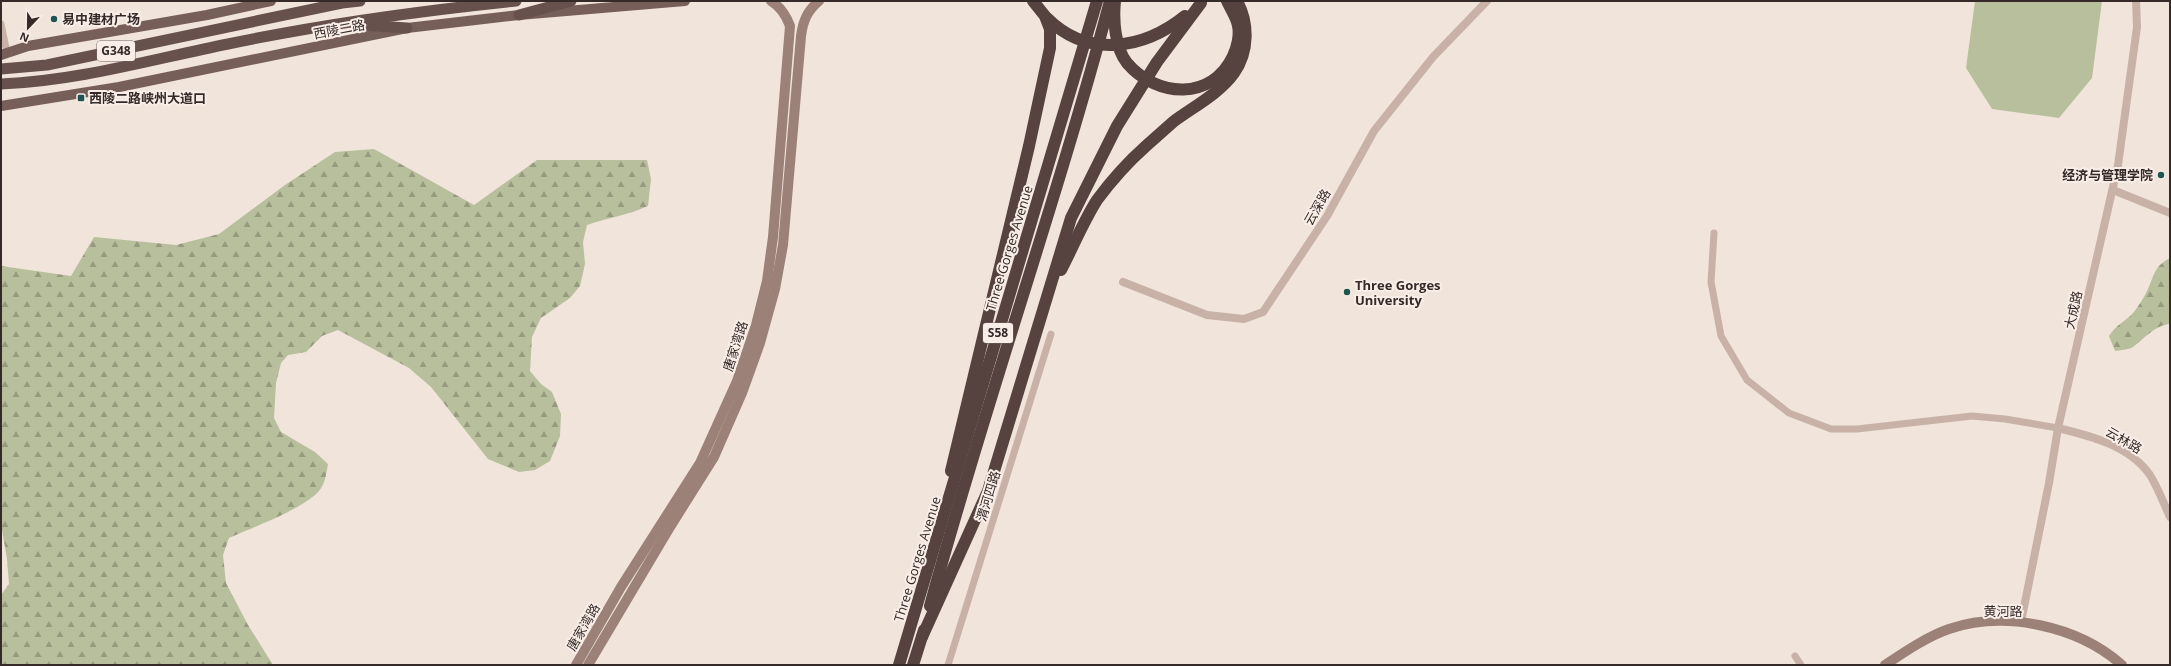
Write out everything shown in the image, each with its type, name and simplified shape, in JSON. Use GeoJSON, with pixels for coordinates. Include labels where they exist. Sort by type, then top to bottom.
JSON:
{"type":"FeatureCollection","features":[{"type":"Feature","properties":{"kind":"highway"},"geometry":{"type":"LineString","coordinates":[[346,2],[360,1]]}},
{"type":"Feature","properties":{"kind":"highway"},"geometry":{"type":"LineString","coordinates":[[340,24],[516,1]]}},
{"type":"Feature","properties":{"kind":"highway"},"geometry":{"type":"LineString","coordinates":[[519,15],[571,1]]}},
{"type":"Feature","properties":{"kind":"highway"},"geometry":{"type":"LineString","coordinates":[[1034,1],[1041,13],[1067,34],[1092,43],[1116,45],[1143,41],[1158,35],[1171,27],[1202,2]]}},
{"type":"Feature","properties":{"kind":"highway"},"geometry":{"type":"LineString","coordinates":[[934,551],[958,434],[1029,146],[1050,48],[1050,30],[1045,16],[1034,1]]}},
{"type":"Feature","properties":{"kind":"highway","name":"Three Gorges Avenue"},"geometry":{"type":"LineString","coordinates":[[899,665],[1097,1]]}},
{"type":"Feature","properties":{"kind":"highway","name":"Three Gorges Avenue"},"geometry":{"type":"LineString","coordinates":[[913,665],[980,430],[1080,112],[1110,1]]}},
{"type":"Feature","properties":{"kind":"highway"},"geometry":{"type":"LineString","coordinates":[[1115,1],[1114,16],[1118,44],[1126,62],[1144,79],[1163,87],[1187,90],[1201,87],[1228,67],[1236,48],[1238,26],[1227,1]]}},
{"type":"Feature","properties":{"kind":"highway"},"geometry":{"type":"LineString","coordinates":[[1045,300],[1097,201],[1109,186],[1144,148],[1173,123],[1218,89],[1234,73],[1242,57],[1246,42],[1246,26],[1242,9],[1237,1]]}},
{"type":"Feature","properties":{"kind":"highway","name":"G348"},"geometry":{"type":"LineString","coordinates":[[1,69],[48,65],[346,2]]}},
{"type":"Feature","properties":{"kind":"highway"},"geometry":{"type":"LineString","coordinates":[[922,637],[966,543],[988,491],[1071,218],[1117,126],[1157,62],[1202,2]]}},
{"type":"Feature","properties":{"kind":"highway"},"geometry":{"type":"LineString","coordinates":[[340,24],[407,28]]}},
{"type":"Feature","properties":{"kind":"highway","name":"G348"},"geometry":{"type":"LineString","coordinates":[[1,84],[68,78],[229,44],[340,24]]}},
{"type":"Feature","properties":{"kind":"main road"},"geometry":{"type":"LineString","coordinates":[[4,54],[28,46],[207,15],[271,1]]}},
{"type":"Feature","properties":{"kind":"main road","name":"西陵二路"},"geometry":{"type":"LineString","coordinates":[[1,106],[119,87],[407,28],[519,15],[685,1]]}},
{"type":"Feature","properties":{"kind":"main road","name":"唐家湾路"},"geometry":{"type":"LineString","coordinates":[[576,665],[621,587],[700,463],[730,398],[756,325],[767,281],[773,237],[790,26],[787,17],[779,6],[771,1]]}},
{"type":"Feature","properties":{"kind":"main road","name":"唐家湾路"},"geometry":{"type":"LineString","coordinates":[[588,665],[670,527],[714,457],[742,393],[760,343],[775,289],[783,246],[801,36],[804,21],[810,8],[819,1]]}},
{"type":"Feature","properties":{"kind":"main road","name":"黄河路"},"geometry":{"type":"LineString","coordinates":[[1885,665],[1902,653],[1949,629],[1989,621],[2021,622],[2049,627],[2073,635],[2097,647],[2122,665]]}},
{"type":"Feature","properties":{"kind":"street","name":"云深路"},"geometry":{"type":"LineString","coordinates":[[1124,282],[1207,315],[1244,319],[1263,312],[1327,216],[1374,131],[1433,57],[1487,1]]}},
{"type":"Feature","properties":{"kind":"street","name":"大成路"},"geometry":{"type":"LineString","coordinates":[[2021,622],[2048,490],[2058,428],[2118,165],[2137,26],[2136,1]]}},
{"type":"Feature","properties":{"kind":"street"},"geometry":{"type":"LineString","coordinates":[[1,24],[4,54]]}},
{"type":"Feature","properties":{"kind":"street"},"geometry":{"type":"LineString","coordinates":[[2112,190],[2170,213]]}},
{"type":"Feature","properties":{"kind":"street"},"geometry":{"type":"LineString","coordinates":[[1714,233],[1711,282],[1721,336],[1747,380],[1790,413],[1831,429],[1857,429],[1972,416],[2005,419],[2058,428]]}},
{"type":"Feature","properties":{"kind":"street","name":"渭河四路"},"geometry":{"type":"LineString","coordinates":[[948,665],[1051,334]]}},
{"type":"Feature","properties":{"kind":"street","name":"云林路"},"geometry":{"type":"LineString","coordinates":[[2058,428],[2095,437],[2136,459],[2150,476],[2170,517]]}},
{"type":"Feature","properties":{"kind":"street"},"geometry":{"type":"LineString","coordinates":[[1794,656],[1801,665]]}},
{"type":"Feature","properties":{"kind":"green space"},"geometry":{"type":"Polygon","coordinates":[[[1975,1],[2102,1],[2092,78],[2059,118],[1992,109],[1966,68],[1975,1]]]}},
{"type":"Feature","properties":{"kind":"green space"},"geometry":{"type":"Polygon","coordinates":[[[374,149],[474,205],[537,160],[647,160],[651,179],[648,206],[633,212],[587,225],[583,242],[585,264],[580,286],[570,298],[541,318],[532,337],[530,371],[541,384],[552,392],[561,414],[560,436],[550,461],[535,470],[519,472],[488,459],[431,387],[409,368],[338,330],[322,336],[306,352],[288,355],[281,363],[276,383],[274,418],[281,432],[315,452],[328,464],[323,485],[315,495],[296,508],[229,538],[223,555],[226,583],[248,625],[273,665],[1,665],[1,595],[9,584],[7,559],[1,524],[1,266],[71,276],[94,237],[176,245],[219,234],[285,185],[335,152],[374,149]]]}},
{"type":"Feature","properties":{"kind":"green space"},"geometry":{"type":"Polygon","coordinates":[[[2170,258],[2170,324],[2159,327],[2131,348],[2115,351],[2109,336],[2136,310],[2157,269],[2170,258]]]}},
{"type":"Feature","properties":{"kind":"place","name":"易中建材广场"},"geometry":{"type":"Point","coordinates":[54,19]}},
{"type":"Feature","properties":{"kind":"place","name":"西陵二路峡州大道口"},"geometry":{"type":"Point","coordinates":[81,98]}},
{"type":"Feature","properties":{"kind":"place","name":"经济与管理学院"},"geometry":{"type":"Point","coordinates":[2161,175]}},
{"type":"Feature","properties":{"kind":"place","name":"Three Gorges University"},"geometry":{"type":"Point","coordinates":[1347,292]}}]}
